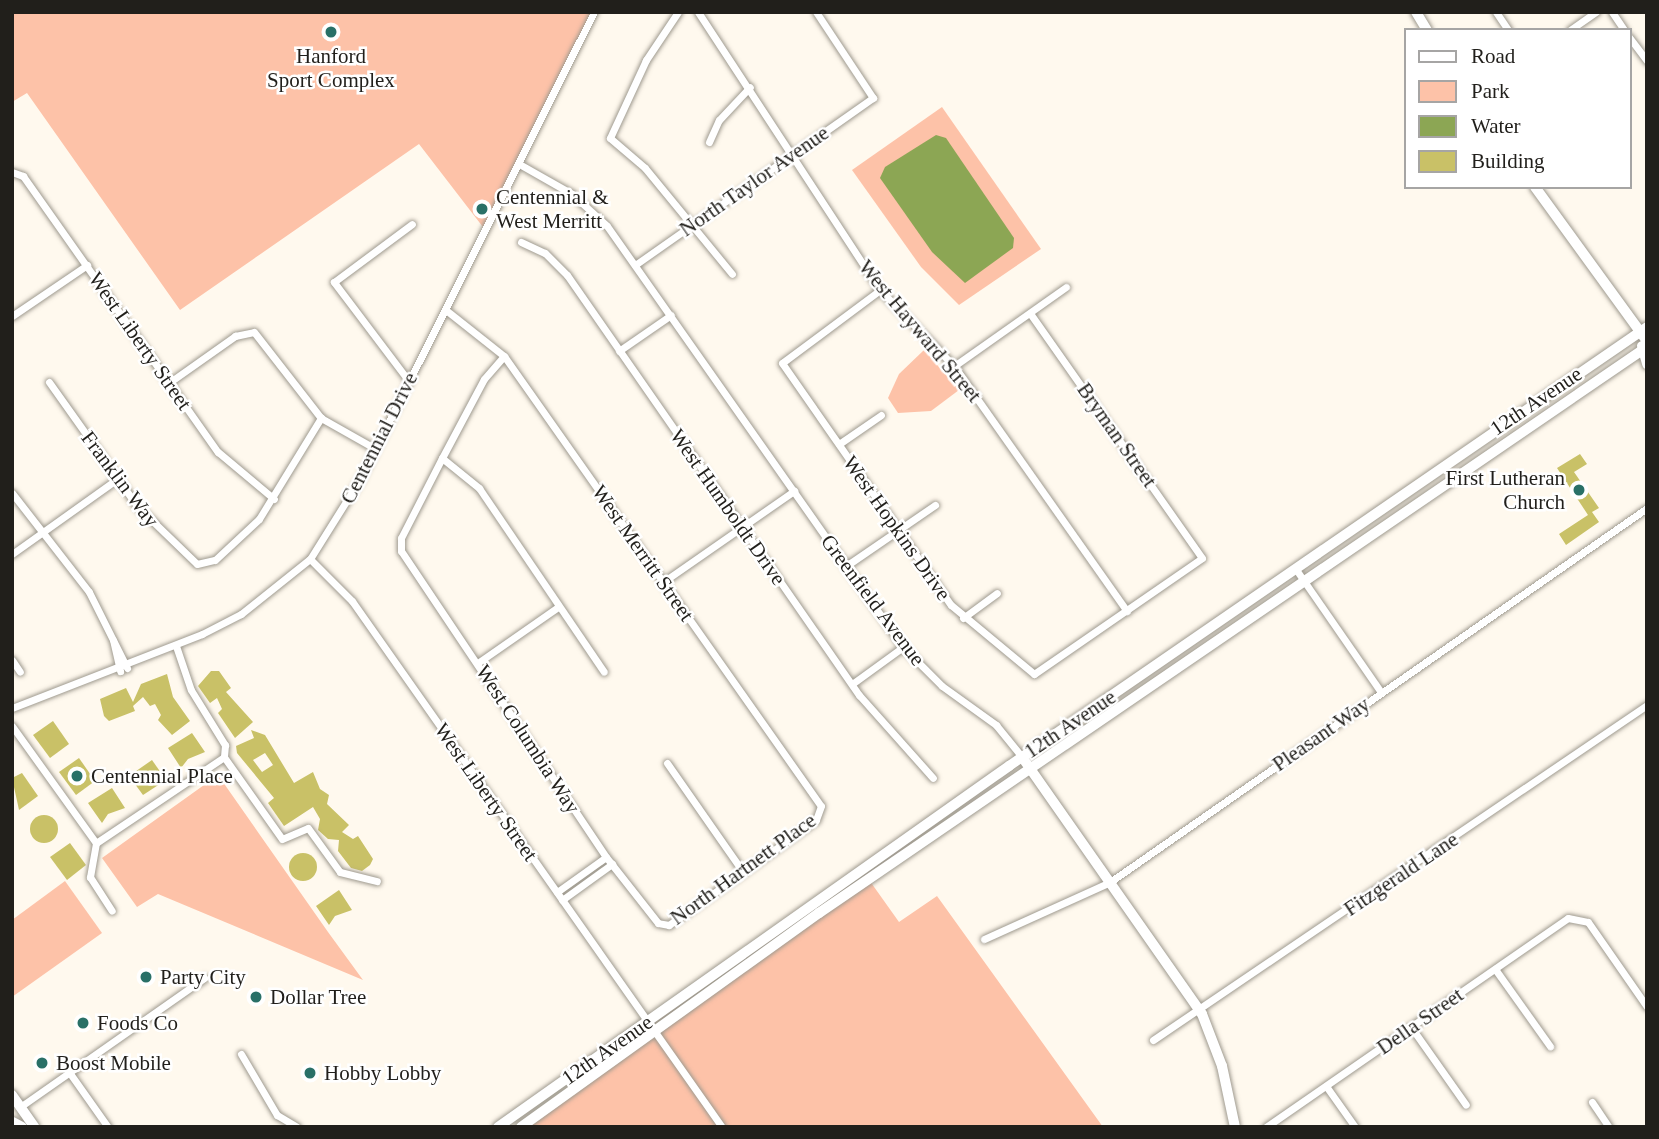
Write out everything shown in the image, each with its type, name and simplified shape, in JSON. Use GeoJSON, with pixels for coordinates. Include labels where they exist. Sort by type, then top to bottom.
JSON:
{"type":"FeatureCollection","features":[{"type":"Feature","properties":{"kind":"main road"},"geometry":{"type":"LineString","coordinates":[[1416,12],[1426,28]]}},
{"type":"Feature","properties":{"kind":"main road"},"geometry":{"type":"LineString","coordinates":[[1537,189],[1643,329],[1647,365]]}},
{"type":"Feature","properties":{"kind":"main road","name":"12th Avenue"},"geometry":{"type":"LineString","coordinates":[[498,1127],[1023,757],[1643,329]]}},
{"type":"Feature","properties":{"kind":"main road","name":"12th Avenue"},"geometry":{"type":"LineString","coordinates":[[521,1127],[1303,580],[1645,346]]}},
{"type":"Feature","properties":{"kind":"main road","name":"Greenfield Avenue"},"geometry":{"type":"LineString","coordinates":[[1023,757],[1200,1011],[1222,1066],[1235,1127]]}},
{"type":"Feature","properties":{"kind":"main road"},"geometry":{"type":"LineString","coordinates":[[12,1095],[34,1127]]}},
{"type":"Feature","properties":{"kind":"main road"},"geometry":{"type":"LineString","coordinates":[[12,1121],[16,1127]]}},
{"type":"Feature","properties":{"kind":"main road"},"geometry":{"type":"LineString","coordinates":[[12,1121],[22,1127]]}},
{"type":"Feature","properties":{"kind":"street","name":"Centennial Drive"},"geometry":{"type":"LineString","coordinates":[[12,708],[123,669],[242,614],[310,559],[342,511],[408,380],[447,311],[521,165],[593,12]]}},
{"type":"Feature","properties":{"kind":"street"},"geometry":{"type":"LineString","coordinates":[[678,12],[646,60],[610,138],[645,168],[689,227],[732,274]]}},
{"type":"Feature","properties":{"kind":"street","name":"West Hayward Street"},"geometry":{"type":"LineString","coordinates":[[698,12],[750,88],[789,157],[880,290],[954,366],[1127,611]]}},
{"type":"Feature","properties":{"kind":"street","name":"North Taylor Avenue"},"geometry":{"type":"LineString","coordinates":[[635,265],[873,98],[816,12]]}},
{"type":"Feature","properties":{"kind":"street"},"geometry":{"type":"LineString","coordinates":[[1496,12],[1507,28]]}},
{"type":"Feature","properties":{"kind":"street"},"geometry":{"type":"LineString","coordinates":[[1573,28],[1596,12]]}},
{"type":"Feature","properties":{"kind":"street"},"geometry":{"type":"LineString","coordinates":[[1612,12],[1623,28]]}},
{"type":"Feature","properties":{"kind":"street"},"geometry":{"type":"LineString","coordinates":[[1631,40],[1647,61]]}},
{"type":"Feature","properties":{"kind":"street"},"geometry":{"type":"LineString","coordinates":[[709,142],[719,120],[750,88]]}},
{"type":"Feature","properties":{"kind":"street","name":"Greenfield Avenue"},"geometry":{"type":"LineString","coordinates":[[521,165],[588,206],[671,315],[903,648],[943,686],[996,725],[1023,757]]}},
{"type":"Feature","properties":{"kind":"street","name":"West Liberty Street"},"geometry":{"type":"LineString","coordinates":[[15,172],[87,265],[234,469],[274,499]]}},
{"type":"Feature","properties":{"kind":"street"},"geometry":{"type":"LineString","coordinates":[[408,380],[334,282],[412,224]]}},
{"type":"Feature","properties":{"kind":"street","name":"West Humboldt Drive"},"geometry":{"type":"LineString","coordinates":[[521,242],[556,262],[852,684],[933,778]]}},
{"type":"Feature","properties":{"kind":"street"},"geometry":{"type":"LineString","coordinates":[[12,316],[87,265]]}},
{"type":"Feature","properties":{"kind":"street"},"geometry":{"type":"LineString","coordinates":[[954,366],[1066,287]]}},
{"type":"Feature","properties":{"kind":"street","name":"West Hopkins Drive"},"geometry":{"type":"LineString","coordinates":[[880,290],[782,363],[963,618],[1034,674],[1127,611]]}},
{"type":"Feature","properties":{"kind":"street","name":"West Merritt Street"},"geometry":{"type":"LineString","coordinates":[[447,311],[504,356],[822,812]]}},
{"type":"Feature","properties":{"kind":"street","name":"Bryman Street"},"geometry":{"type":"LineString","coordinates":[[1030,313],[1202,558],[1127,611]]}},
{"type":"Feature","properties":{"kind":"street"},"geometry":{"type":"LineString","coordinates":[[619,351],[671,315]]}},
{"type":"Feature","properties":{"kind":"street"},"geometry":{"type":"LineString","coordinates":[[170,382],[249,331],[321,418],[374,448]]}},
{"type":"Feature","properties":{"kind":"street"},"geometry":{"type":"LineString","coordinates":[[504,356],[489,370],[442,458],[479,488],[604,672]]}},
{"type":"Feature","properties":{"kind":"street","name":"Franklin Way"},"geometry":{"type":"LineString","coordinates":[[49,382],[155,528],[202,565],[228,549],[274,499]]}},
{"type":"Feature","properties":{"kind":"street"},"geometry":{"type":"LineString","coordinates":[[838,444],[881,415]]}},
{"type":"Feature","properties":{"kind":"street"},"geometry":{"type":"LineString","coordinates":[[274,499],[321,418]]}},
{"type":"Feature","properties":{"kind":"street","name":"West Columbia Way"},"geometry":{"type":"LineString","coordinates":[[442,458],[399,546],[479,662],[606,856],[664,926]]}},
{"type":"Feature","properties":{"kind":"street"},"geometry":{"type":"LineString","coordinates":[[12,554],[117,479]]}},
{"type":"Feature","properties":{"kind":"street"},"geometry":{"type":"LineString","coordinates":[[663,582],[794,491]]}},
{"type":"Feature","properties":{"kind":"street"},"geometry":{"type":"LineString","coordinates":[[12,493],[89,592],[113,640],[123,669]]}},
{"type":"Feature","properties":{"kind":"street"},"geometry":{"type":"LineString","coordinates":[[846,566],[935,505]]}},
{"type":"Feature","properties":{"kind":"street","name":"Pleasant Way"},"geometry":{"type":"LineString","coordinates":[[984,939],[1110,882],[1647,508]]}},
{"type":"Feature","properties":{"kind":"street","name":"West Liberty Street"},"geometry":{"type":"LineString","coordinates":[[310,559],[352,601],[722,1127]]}},
{"type":"Feature","properties":{"kind":"street"},"geometry":{"type":"LineString","coordinates":[[1295,568],[1381,692]]}},
{"type":"Feature","properties":{"kind":"street"},"geometry":{"type":"LineString","coordinates":[[963,618],[997,593]]}},
{"type":"Feature","properties":{"kind":"street"},"geometry":{"type":"LineString","coordinates":[[479,662],[558,607]]}},
{"type":"Feature","properties":{"kind":"street"},"geometry":{"type":"LineString","coordinates":[[176,646],[191,690],[225,745],[224,757],[282,839],[309,828],[340,872],[377,881]]}},
{"type":"Feature","properties":{"kind":"street"},"geometry":{"type":"LineString","coordinates":[[852,684],[903,648]]}},
{"type":"Feature","properties":{"kind":"street"},"geometry":{"type":"LineString","coordinates":[[12,660],[20,672]]}},
{"type":"Feature","properties":{"kind":"street","name":"Fitzgerald Lane"},"geometry":{"type":"LineString","coordinates":[[1153,1040],[1200,1011],[1647,705]]}},
{"type":"Feature","properties":{"kind":"street"},"geometry":{"type":"LineString","coordinates":[[12,726],[96,843],[90,877],[112,911]]}},
{"type":"Feature","properties":{"kind":"street"},"geometry":{"type":"LineString","coordinates":[[96,843],[224,757]]}},
{"type":"Feature","properties":{"kind":"street"},"geometry":{"type":"LineString","coordinates":[[667,762],[743,872]]}},
{"type":"Feature","properties":{"kind":"street","name":"North Hartnett Place"},"geometry":{"type":"LineString","coordinates":[[664,926],[743,872],[822,812]]}},
{"type":"Feature","properties":{"kind":"street"},"geometry":{"type":"LineString","coordinates":[[556,892],[606,856]]}},
{"type":"Feature","properties":{"kind":"street"},"geometry":{"type":"LineString","coordinates":[[562,900],[612,864]]}},
{"type":"Feature","properties":{"kind":"street","name":"Della Street"},"geometry":{"type":"LineString","coordinates":[[1266,1127],[1574,917],[1588,922],[1647,1007]]}},
{"type":"Feature","properties":{"kind":"street"},"geometry":{"type":"LineString","coordinates":[[1495,969],[1550,1046]]}},
{"type":"Feature","properties":{"kind":"street"},"geometry":{"type":"LineString","coordinates":[[20,1107],[204,978]]}},
{"type":"Feature","properties":{"kind":"street"},"geometry":{"type":"LineString","coordinates":[[1411,1027],[1466,1105]]}},
{"type":"Feature","properties":{"kind":"street"},"geometry":{"type":"LineString","coordinates":[[241,1054],[277,1115],[297,1127]]}},
{"type":"Feature","properties":{"kind":"street"},"geometry":{"type":"LineString","coordinates":[[69,1072],[108,1127]]}},
{"type":"Feature","properties":{"kind":"street"},"geometry":{"type":"LineString","coordinates":[[1326,1086],[1354,1127]]}},
{"type":"Feature","properties":{"kind":"street"},"geometry":{"type":"LineString","coordinates":[[1592,1102],[1609,1127]]}},
{"type":"Feature","properties":{"kind":"green space"},"geometry":{"type":"Polygon","coordinates":[[[12,12],[594,12],[486,231],[419,144],[180,310],[27,93],[12,102],[12,12]]]}},
{"type":"Feature","properties":{"kind":"green space"},"geometry":{"type":"Polygon","coordinates":[[[942,107],[1041,249],[959,305],[921,267],[852,170],[942,107]]]}},
{"type":"Feature","properties":{"kind":"green space"},"geometry":{"type":"Polygon","coordinates":[[[924,350],[959,390],[931,411],[898,413],[888,398],[899,374],[924,350]]]}},
{"type":"Feature","properties":{"kind":"green space"},"geometry":{"type":"Polygon","coordinates":[[[218,775],[363,980],[158,894],[137,907],[102,858],[218,775]]]}},
{"type":"Feature","properties":{"kind":"green space"},"geometry":{"type":"Polygon","coordinates":[[[867,877],[899,922],[937,896],[1103,1127],[518,1127],[654,1020],[867,877]]]}},
{"type":"Feature","properties":{"kind":"green space"},"geometry":{"type":"Polygon","coordinates":[[[65,881],[102,933],[12,997],[12,920],[65,881]]]}},
{"type":"Feature","properties":{"kind":"water"},"geometry":{"type":"Polygon","coordinates":[[[936,135],[946,138],[1014,238],[1013,248],[965,283],[932,252],[880,178],[885,167],[936,135]]]}},
{"type":"Feature","properties":{"kind":"building","name":"First Lutheran Church"},"geometry":{"type":"Polygon","coordinates":[[[1580,454],[1587,464],[1574,472],[1599,508],[1592,512],[1599,522],[1566,545],[1559,534],[1588,515],[1557,468],[1580,454]]]}},
{"type":"Feature","properties":{"kind":"building"},"geometry":{"type":"Polygon","coordinates":[[[211,671],[219,671],[231,688],[226,692],[253,722],[235,738],[218,713],[222,709],[217,698],[210,703],[198,686],[211,671]]]}},
{"type":"Feature","properties":{"kind":"building"},"geometry":{"type":"Polygon","coordinates":[[[167,674],[173,697],[190,721],[172,735],[158,720],[161,715],[155,704],[150,706],[143,697],[133,706],[135,711],[109,721],[104,716],[100,699],[126,688],[133,702],[141,684],[167,674]]]}},
{"type":"Feature","properties":{"kind":"building","name":"Centennial Place"},"geometry":{"type":"Polygon","coordinates":[[[53,721],[69,744],[50,758],[33,735],[53,721]]]}},
{"type":"Feature","properties":{"kind":"building"},"geometry":{"type":"Polygon","coordinates":[[[251,730],[265,735],[294,783],[313,772],[320,789],[329,795],[327,804],[349,825],[342,832],[353,839],[358,836],[373,859],[370,865],[362,871],[351,868],[338,851],[339,840],[328,839],[318,830],[320,819],[313,807],[284,826],[268,803],[274,798],[237,753],[236,746],[254,738],[251,730]],[[265,753],[253,760],[262,772],[273,765],[265,753]]]}},
{"type":"Feature","properties":{"kind":"building","name":"Centennial Place"},"geometry":{"type":"Polygon","coordinates":[[[192,733],[205,752],[188,759],[181,768],[168,748],[192,733]]]}},
{"type":"Feature","properties":{"kind":"building","name":"Centennial Place"},"geometry":{"type":"Polygon","coordinates":[[[79,758],[95,781],[76,795],[59,772],[79,758]]]}},
{"type":"Feature","properties":{"kind":"building","name":"Centennial Place"},"geometry":{"type":"Polygon","coordinates":[[[152,760],[166,780],[143,795],[129,776],[152,760]]]}},
{"type":"Feature","properties":{"kind":"building","name":"Centennial Place"},"geometry":{"type":"Polygon","coordinates":[[[22,773],[38,796],[19,810],[12,778],[22,773]]]}},
{"type":"Feature","properties":{"kind":"building","name":"Centennial Place"},"geometry":{"type":"Polygon","coordinates":[[[112,788],[125,808],[108,814],[102,823],[88,803],[112,788]]]}},
{"type":"Feature","properties":{"kind":"building","name":"Centennial Place"},"geometry":{"type":"Polygon","coordinates":[[[44,815],[54,819],[58,829],[54,839],[44,843],[34,839],[30,829],[34,819],[44,815]]]}},
{"type":"Feature","properties":{"kind":"building","name":"Centennial Place"},"geometry":{"type":"Polygon","coordinates":[[[70,843],[86,865],[67,880],[50,857],[70,843]]]}},
{"type":"Feature","properties":{"kind":"building"},"geometry":{"type":"Polygon","coordinates":[[[303,853],[313,857],[317,867],[313,877],[303,881],[293,877],[289,867],[293,857],[303,853]]]}},
{"type":"Feature","properties":{"kind":"building"},"geometry":{"type":"Polygon","coordinates":[[[339,890],[352,910],[335,916],[329,925],[316,906],[339,890]]]}},
{"type":"Feature","properties":{"kind":"place","name":"Hanford Sport Complex"},"geometry":{"type":"Point","coordinates":[331,32]}},
{"type":"Feature","properties":{"kind":"place","name":"Centennial & West Merritt"},"geometry":{"type":"Point","coordinates":[482,209]}},
{"type":"Feature","properties":{"kind":"place","name":"First Lutheran Church"},"geometry":{"type":"Point","coordinates":[1579,490]}},
{"type":"Feature","properties":{"kind":"place","name":"Centennial Place"},"geometry":{"type":"Point","coordinates":[77,776]}},
{"type":"Feature","properties":{"kind":"place","name":"Party City"},"geometry":{"type":"Point","coordinates":[146,977]}},
{"type":"Feature","properties":{"kind":"place","name":"Dollar Tree"},"geometry":{"type":"Point","coordinates":[256,997]}},
{"type":"Feature","properties":{"kind":"place","name":"Foods Co"},"geometry":{"type":"Point","coordinates":[83,1023]}},
{"type":"Feature","properties":{"kind":"place","name":"Boost Mobile"},"geometry":{"type":"Point","coordinates":[42,1063]}},
{"type":"Feature","properties":{"kind":"place","name":"Hobby Lobby"},"geometry":{"type":"Point","coordinates":[310,1073]}}]}
